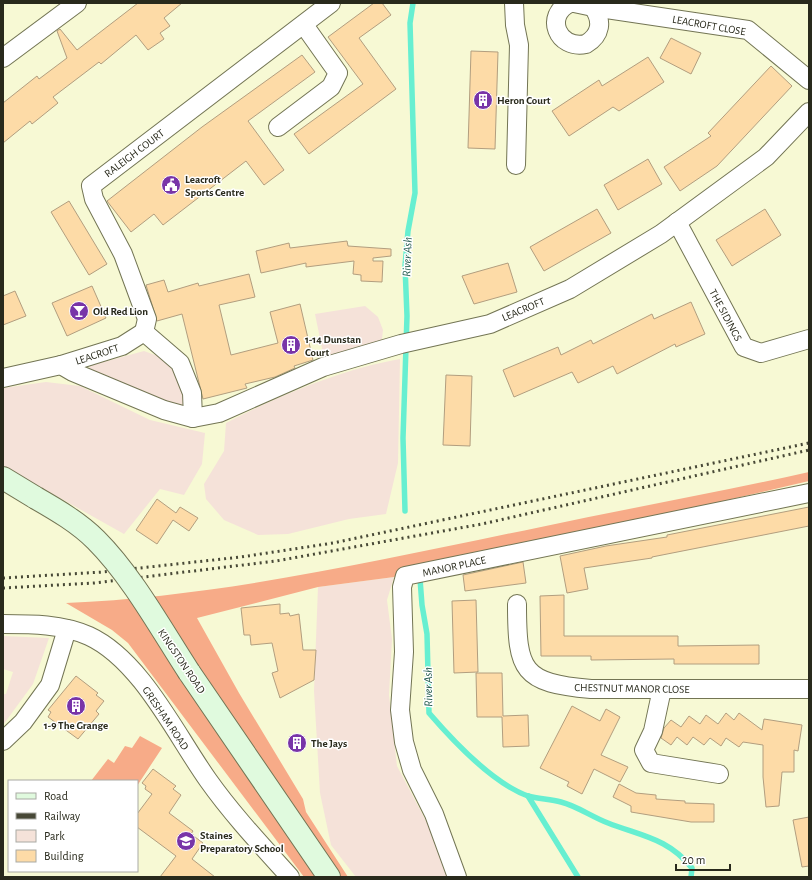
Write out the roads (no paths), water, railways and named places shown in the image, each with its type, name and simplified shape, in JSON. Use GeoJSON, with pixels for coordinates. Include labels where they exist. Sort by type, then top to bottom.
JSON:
{"type":"FeatureCollection","features":[{"type":"Feature","properties":{"kind":"street"},"geometry":{"type":"LineString","coordinates":[[3,58],[77,3]]}},
{"type":"Feature","properties":{"kind":"street","name":"RALEIGH COURT"},"geometry":{"type":"LineString","coordinates":[[144,332],[147,319],[145,312],[123,254],[94,200],[91,186],[331,3]]}},
{"type":"Feature","properties":{"kind":"street"},"geometry":{"type":"LineString","coordinates":[[514,3],[515,25],[519,45],[516,165]]}},
{"type":"Feature","properties":{"kind":"street"},"geometry":{"type":"LineString","coordinates":[[570,3],[563,7],[556,20],[557,30],[560,37],[571,45],[586,44],[597,34],[600,26],[599,19],[593,8]]}},
{"type":"Feature","properties":{"kind":"street","name":"LEACROFT CLOSE"},"geometry":{"type":"LineString","coordinates":[[574,3],[593,8],[748,30],[809,80]]}},
{"type":"Feature","properties":{"kind":"street"},"geometry":{"type":"LineString","coordinates":[[278,127],[330,87],[338,73],[304,25]]}},
{"type":"Feature","properties":{"kind":"street","name":"LEACROFT"},"geometry":{"type":"LineString","coordinates":[[61,365],[73,372],[157,407],[193,418],[219,413],[322,367],[408,343],[490,324],[570,289],[661,234],[766,158],[809,112]]}},
{"type":"Feature","properties":{"kind":"street","name":"THE SIDINGS"},"geometry":{"type":"LineString","coordinates":[[677,222],[744,347],[761,353],[809,339]]}},
{"type":"Feature","properties":{"kind":"street"},"geometry":{"type":"LineString","coordinates":[[144,332],[180,364],[192,393],[193,418]]}},
{"type":"Feature","properties":{"kind":"street","name":"LEACROFT"},"geometry":{"type":"LineString","coordinates":[[3,378],[61,365],[122,346],[144,332]]}},
{"type":"Feature","properties":{"kind":"street","name":"KINGSTON ROAD"},"geometry":{"type":"LineString","coordinates":[[3,478],[66,516],[96,540],[131,583],[329,877]]}},
{"type":"Feature","properties":{"kind":"street","name":"MANOR PLACE"},"geometry":{"type":"LineString","coordinates":[[457,877],[434,814],[412,770],[404,742],[400,710],[404,652],[402,587],[405,576],[809,493]]}},
{"type":"Feature","properties":{"kind":"street","name":"CHESTNUT MANOR CLOSE"},"geometry":{"type":"LineString","coordinates":[[517,604],[517,640],[520,654],[525,666],[541,679],[559,686],[591,689],[809,689]]}},
{"type":"Feature","properties":{"kind":"street","name":"GRESHAM ROAD"},"geometry":{"type":"LineString","coordinates":[[3,624],[43,624],[67,629],[90,636],[112,650],[129,667],[153,696],[208,781],[251,834],[290,877]]}},
{"type":"Feature","properties":{"kind":"street"},"geometry":{"type":"LineString","coordinates":[[3,741],[23,722],[50,685],[67,629]]}},
{"type":"Feature","properties":{"kind":"street"},"geometry":{"type":"LineString","coordinates":[[662,689],[653,731],[644,750],[651,763],[719,774]]}},
{"type":"Feature","properties":{"kind":"waterway","name":"River Ash"},"geometry":{"type":"LineString","coordinates":[[405,511],[403,438],[407,316],[405,266],[408,231],[415,193],[410,23],[413,3]]}},
{"type":"Feature","properties":{"kind":"waterway","name":"River Ash"},"geometry":{"type":"LineString","coordinates":[[420,579],[422,605],[427,634],[429,713],[439,724],[462,749],[487,772],[514,790],[528,796],[567,804],[602,821],[664,844],[683,858],[692,868],[691,877]]}},
{"type":"Feature","properties":{"kind":"waterway","name":"River Ash"},"geometry":{"type":"LineString","coordinates":[[528,796],[578,877]]}},
{"type":"Feature","properties":{"kind":"railway"},"geometry":{"type":"LineString","coordinates":[[3,578],[103,572],[241,557],[333,543],[809,443]]}},
{"type":"Feature","properties":{"kind":"railway"},"geometry":{"type":"LineString","coordinates":[[3,588],[94,583],[276,561],[482,524],[809,450]]}},
{"type":"Feature","properties":{"kind":"place","name":"Heron Court"},"geometry":{"type":"Point","coordinates":[483,100]}},
{"type":"Feature","properties":{"kind":"place","name":"Leacroft Sports Centre"},"geometry":{"type":"Point","coordinates":[171,185]}},
{"type":"Feature","properties":{"kind":"place","name":"Old Red Lion"},"geometry":{"type":"Point","coordinates":[79,311]}},
{"type":"Feature","properties":{"kind":"place","name":"1-14 Dunstan Court"},"geometry":{"type":"Point","coordinates":[291,345]}},
{"type":"Feature","properties":{"kind":"place","name":"1-9 The Grange"},"geometry":{"type":"Point","coordinates":[76,706]}},
{"type":"Feature","properties":{"kind":"place","name":"The Jays"},"geometry":{"type":"Point","coordinates":[297,743]}},
{"type":"Feature","properties":{"kind":"place","name":"Staines Preparatory School"},"geometry":{"type":"Point","coordinates":[186,841]}}]}
